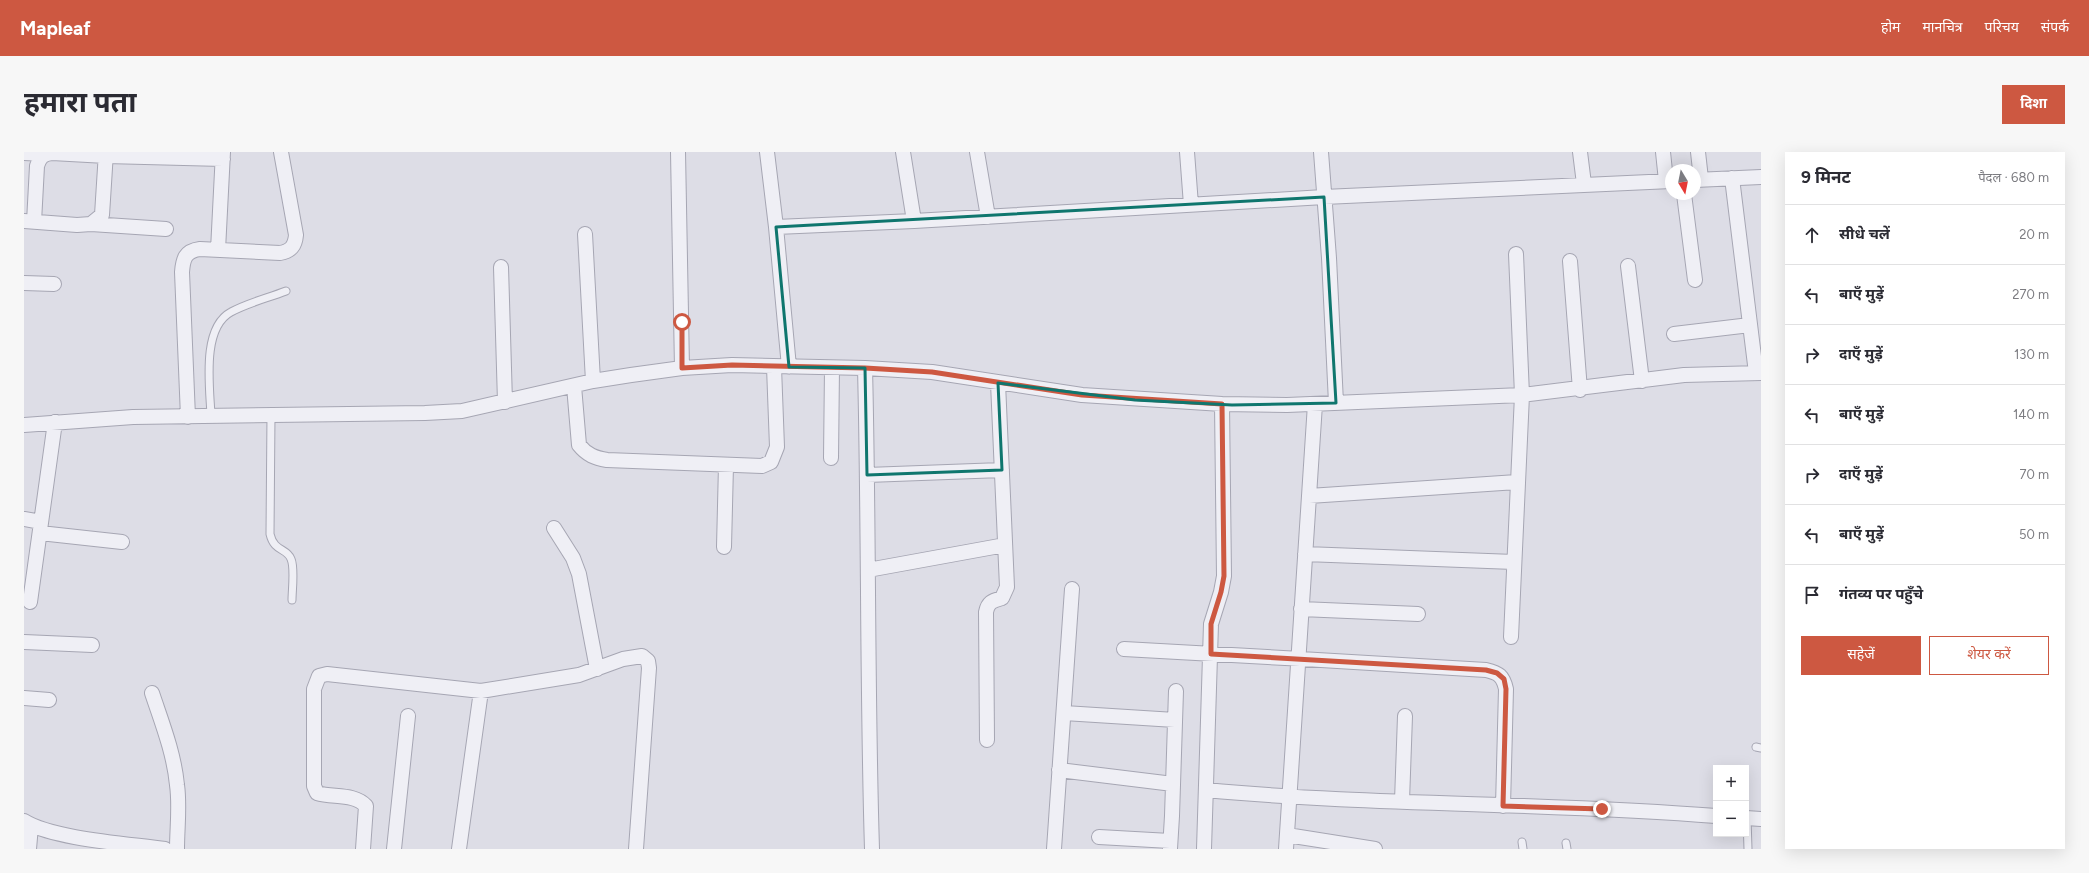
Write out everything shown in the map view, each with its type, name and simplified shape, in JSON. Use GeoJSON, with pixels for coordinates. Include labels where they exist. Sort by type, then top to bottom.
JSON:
{"type":"FeatureCollection","features":[{"type":"Feature","properties":{"kind":"street"},"geometry":{"type":"LineString","coordinates":[[188,417],[183,263],[185,256],[191,250],[280,253],[287,252],[292,248],[296,235],[281,152]]}},
{"type":"Feature","properties":{"kind":"street"},"geometry":{"type":"LineString","coordinates":[[678,152],[682,368]]}},
{"type":"Feature","properties":{"kind":"street"},"geometry":{"type":"LineString","coordinates":[[767,152],[776,227],[789,367]]}},
{"type":"Feature","properties":{"kind":"street"},"geometry":{"type":"LineString","coordinates":[[903,152],[914,221]]}},
{"type":"Feature","properties":{"kind":"street"},"geometry":{"type":"LineString","coordinates":[[978,152],[988,217]]}},
{"type":"Feature","properties":{"kind":"street"},"geometry":{"type":"LineString","coordinates":[[1187,152],[1191,206]]}},
{"type":"Feature","properties":{"kind":"street"},"geometry":{"type":"LineString","coordinates":[[1321,152],[1330,258],[1336,403]]}},
{"type":"Feature","properties":{"kind":"street"},"geometry":{"type":"LineString","coordinates":[[1580,152],[1584,184]]}},
{"type":"Feature","properties":{"kind":"street"},"geometry":{"type":"LineString","coordinates":[[1664,152],[1666,164]]}},
{"type":"Feature","properties":{"kind":"street"},"geometry":{"type":"LineString","coordinates":[[1698,152],[1698,164]]}},
{"type":"Feature","properties":{"kind":"street"},"geometry":{"type":"LineString","coordinates":[[24,153],[223,155],[218,250]]}},
{"type":"Feature","properties":{"kind":"street"},"geometry":{"type":"LineString","coordinates":[[44,154],[40,158],[37,166],[29,221],[166,229]]}},
{"type":"Feature","properties":{"kind":"street"},"geometry":{"type":"LineString","coordinates":[[91,224],[102,215],[106,154]]}},
{"type":"Feature","properties":{"kind":"street"},"geometry":{"type":"LineString","coordinates":[[1701,180],[1761,177]]}},
{"type":"Feature","properties":{"kind":"street"},"geometry":{"type":"LineString","coordinates":[[24,425],[133,417],[462,411],[593,381],[682,368],[732,365],[865,368],[932,372],[1082,395],[1222,404],[1315,404],[1522,395],[1580,390],[1684,375],[1759,373],[1750,325],[1732,178]]}},
{"type":"Feature","properties":{"kind":"street"},"geometry":{"type":"LineString","coordinates":[[776,227],[1191,206],[1324,197],[1665,181]]}},
{"type":"Feature","properties":{"kind":"street"},"geometry":{"type":"LineString","coordinates":[[1685,200],[1696,280]]}},
{"type":"Feature","properties":{"kind":"street"},"geometry":{"type":"LineString","coordinates":[[585,234],[593,381]]}},
{"type":"Feature","properties":{"kind":"street"},"geometry":{"type":"LineString","coordinates":[[1511,637],[1522,395],[1516,254]]}},
{"type":"Feature","properties":{"kind":"street"},"geometry":{"type":"LineString","coordinates":[[1570,261],[1580,390]]}},
{"type":"Feature","properties":{"kind":"street"},"geometry":{"type":"LineString","coordinates":[[1628,266],[1642,381]]}},
{"type":"Feature","properties":{"kind":"street"},"geometry":{"type":"LineString","coordinates":[[501,267],[504,402]]}},
{"type":"Feature","properties":{"kind":"street"},"geometry":{"type":"LineString","coordinates":[[24,283],[54,284]]}},
{"type":"Feature","properties":{"kind":"street"},"geometry":{"type":"LineString","coordinates":[[1674,334],[1750,325]]}},
{"type":"Feature","properties":{"kind":"street"},"geometry":{"type":"LineString","coordinates":[[574,386],[579,445],[584,452],[594,457],[607,460],[762,466],[771,462],[777,447],[774,367]]}},
{"type":"Feature","properties":{"kind":"street"},"geometry":{"type":"LineString","coordinates":[[831,458],[832,368]]}},
{"type":"Feature","properties":{"kind":"street"},"geometry":{"type":"LineString","coordinates":[[865,368],[872,849]]}},
{"type":"Feature","properties":{"kind":"street"},"geometry":{"type":"LineString","coordinates":[[987,740],[986,612],[987,606],[991,601],[1002,598],[1007,587],[998,382]]}},
{"type":"Feature","properties":{"kind":"street"},"geometry":{"type":"LineString","coordinates":[[1204,849],[1211,624],[1221,592],[1224,576],[1222,404]]}},
{"type":"Feature","properties":{"kind":"street"},"geometry":{"type":"LineString","coordinates":[[1286,849],[1315,404]]}},
{"type":"Feature","properties":{"kind":"street"},"geometry":{"type":"LineString","coordinates":[[30,602],[55,422]]}},
{"type":"Feature","properties":{"kind":"street"},"geometry":{"type":"LineString","coordinates":[[724,547],[726,465]]}},
{"type":"Feature","properties":{"kind":"street"},"geometry":{"type":"LineString","coordinates":[[867,475],[1002,470]]}},
{"type":"Feature","properties":{"kind":"street"},"geometry":{"type":"LineString","coordinates":[[1309,496],[1517,482]]}},
{"type":"Feature","properties":{"kind":"street"},"geometry":{"type":"LineString","coordinates":[[24,520],[40,528],[122,542]]}},
{"type":"Feature","properties":{"kind":"street"},"geometry":{"type":"LineString","coordinates":[[554,528],[574,558],[579,574],[597,669]]}},
{"type":"Feature","properties":{"kind":"street"},"geometry":{"type":"LineString","coordinates":[[868,570],[1005,545]]}},
{"type":"Feature","properties":{"kind":"street"},"geometry":{"type":"LineString","coordinates":[[1305,554],[1514,562]]}},
{"type":"Feature","properties":{"kind":"street"},"geometry":{"type":"LineString","coordinates":[[1054,849],[1072,589]]}},
{"type":"Feature","properties":{"kind":"street"},"geometry":{"type":"LineString","coordinates":[[1301,609],[1418,614]]}},
{"type":"Feature","properties":{"kind":"street"},"geometry":{"type":"LineString","coordinates":[[24,642],[92,645]]}},
{"type":"Feature","properties":{"kind":"street"},"geometry":{"type":"LineString","coordinates":[[1124,649],[1298,660],[1394,664],[1486,670],[1497,673],[1504,679],[1506,701],[1503,806]]}},
{"type":"Feature","properties":{"kind":"street"},"geometry":{"type":"LineString","coordinates":[[363,849],[366,806],[361,801],[353,798],[317,793],[314,786],[314,689],[319,676],[327,674],[481,691],[579,674],[634,657],[642,656],[648,660],[636,849]]}},
{"type":"Feature","properties":{"kind":"street"},"geometry":{"type":"LineString","coordinates":[[459,849],[481,691]]}},
{"type":"Feature","properties":{"kind":"street"},"geometry":{"type":"LineString","coordinates":[[1099,837],[1170,845],[1176,691]]}},
{"type":"Feature","properties":{"kind":"street"},"geometry":{"type":"LineString","coordinates":[[152,693],[170,749],[176,776],[178,797],[177,849]]}},
{"type":"Feature","properties":{"kind":"street"},"geometry":{"type":"LineString","coordinates":[[24,698],[49,700]]}},
{"type":"Feature","properties":{"kind":"street"},"geometry":{"type":"LineString","coordinates":[[1064,713],[1175,720]]}},
{"type":"Feature","properties":{"kind":"street"},"geometry":{"type":"LineString","coordinates":[[394,849],[408,716]]}},
{"type":"Feature","properties":{"kind":"street"},"geometry":{"type":"LineString","coordinates":[[1402,801],[1405,716]]}},
{"type":"Feature","properties":{"kind":"street"},"geometry":{"type":"LineString","coordinates":[[1059,770],[1173,784]]}},
{"type":"Feature","properties":{"kind":"street"},"geometry":{"type":"LineString","coordinates":[[1206,790],[1289,798],[1618,809],[1713,816]]}},
{"type":"Feature","properties":{"kind":"street"},"geometry":{"type":"LineString","coordinates":[[29,849],[28,824],[90,844],[165,849]]}},
{"type":"Feature","properties":{"kind":"street"},"geometry":{"type":"LineString","coordinates":[[1287,834],[1375,849]]}},
{"type":"Feature","properties":{"kind":"lane"},"geometry":{"type":"LineString","coordinates":[[211,416],[209,357],[215,328],[230,312],[286,292]]}},
{"type":"Feature","properties":{"kind":"lane"},"geometry":{"type":"LineString","coordinates":[[271,415],[270,534],[276,548],[287,553],[291,559],[292,600]]}},
{"type":"Feature","properties":{"kind":"lane"},"geometry":{"type":"LineString","coordinates":[[1748,849],[1751,818]]}},
{"type":"Feature","properties":{"kind":"highlighted area"},"geometry":{"type":"Polygon","coordinates":[[[1324,197],[1336,403],[1232,405],[1135,400],[998,383],[1002,470],[867,475],[865,368],[789,367],[776,227],[1324,197]]]}},
{"type":"Feature","properties":{"kind":"route"},"geometry":{"type":"LineString","coordinates":[[682,322],[682,368],[732,365],[865,368],[932,372],[1082,395],[1135,400],[1222,404],[1224,576],[1221,592],[1214,608],[1211,624],[1211,654],[1486,670],[1497,673],[1504,679],[1507,707],[1503,806],[1602,809]]}}]}
